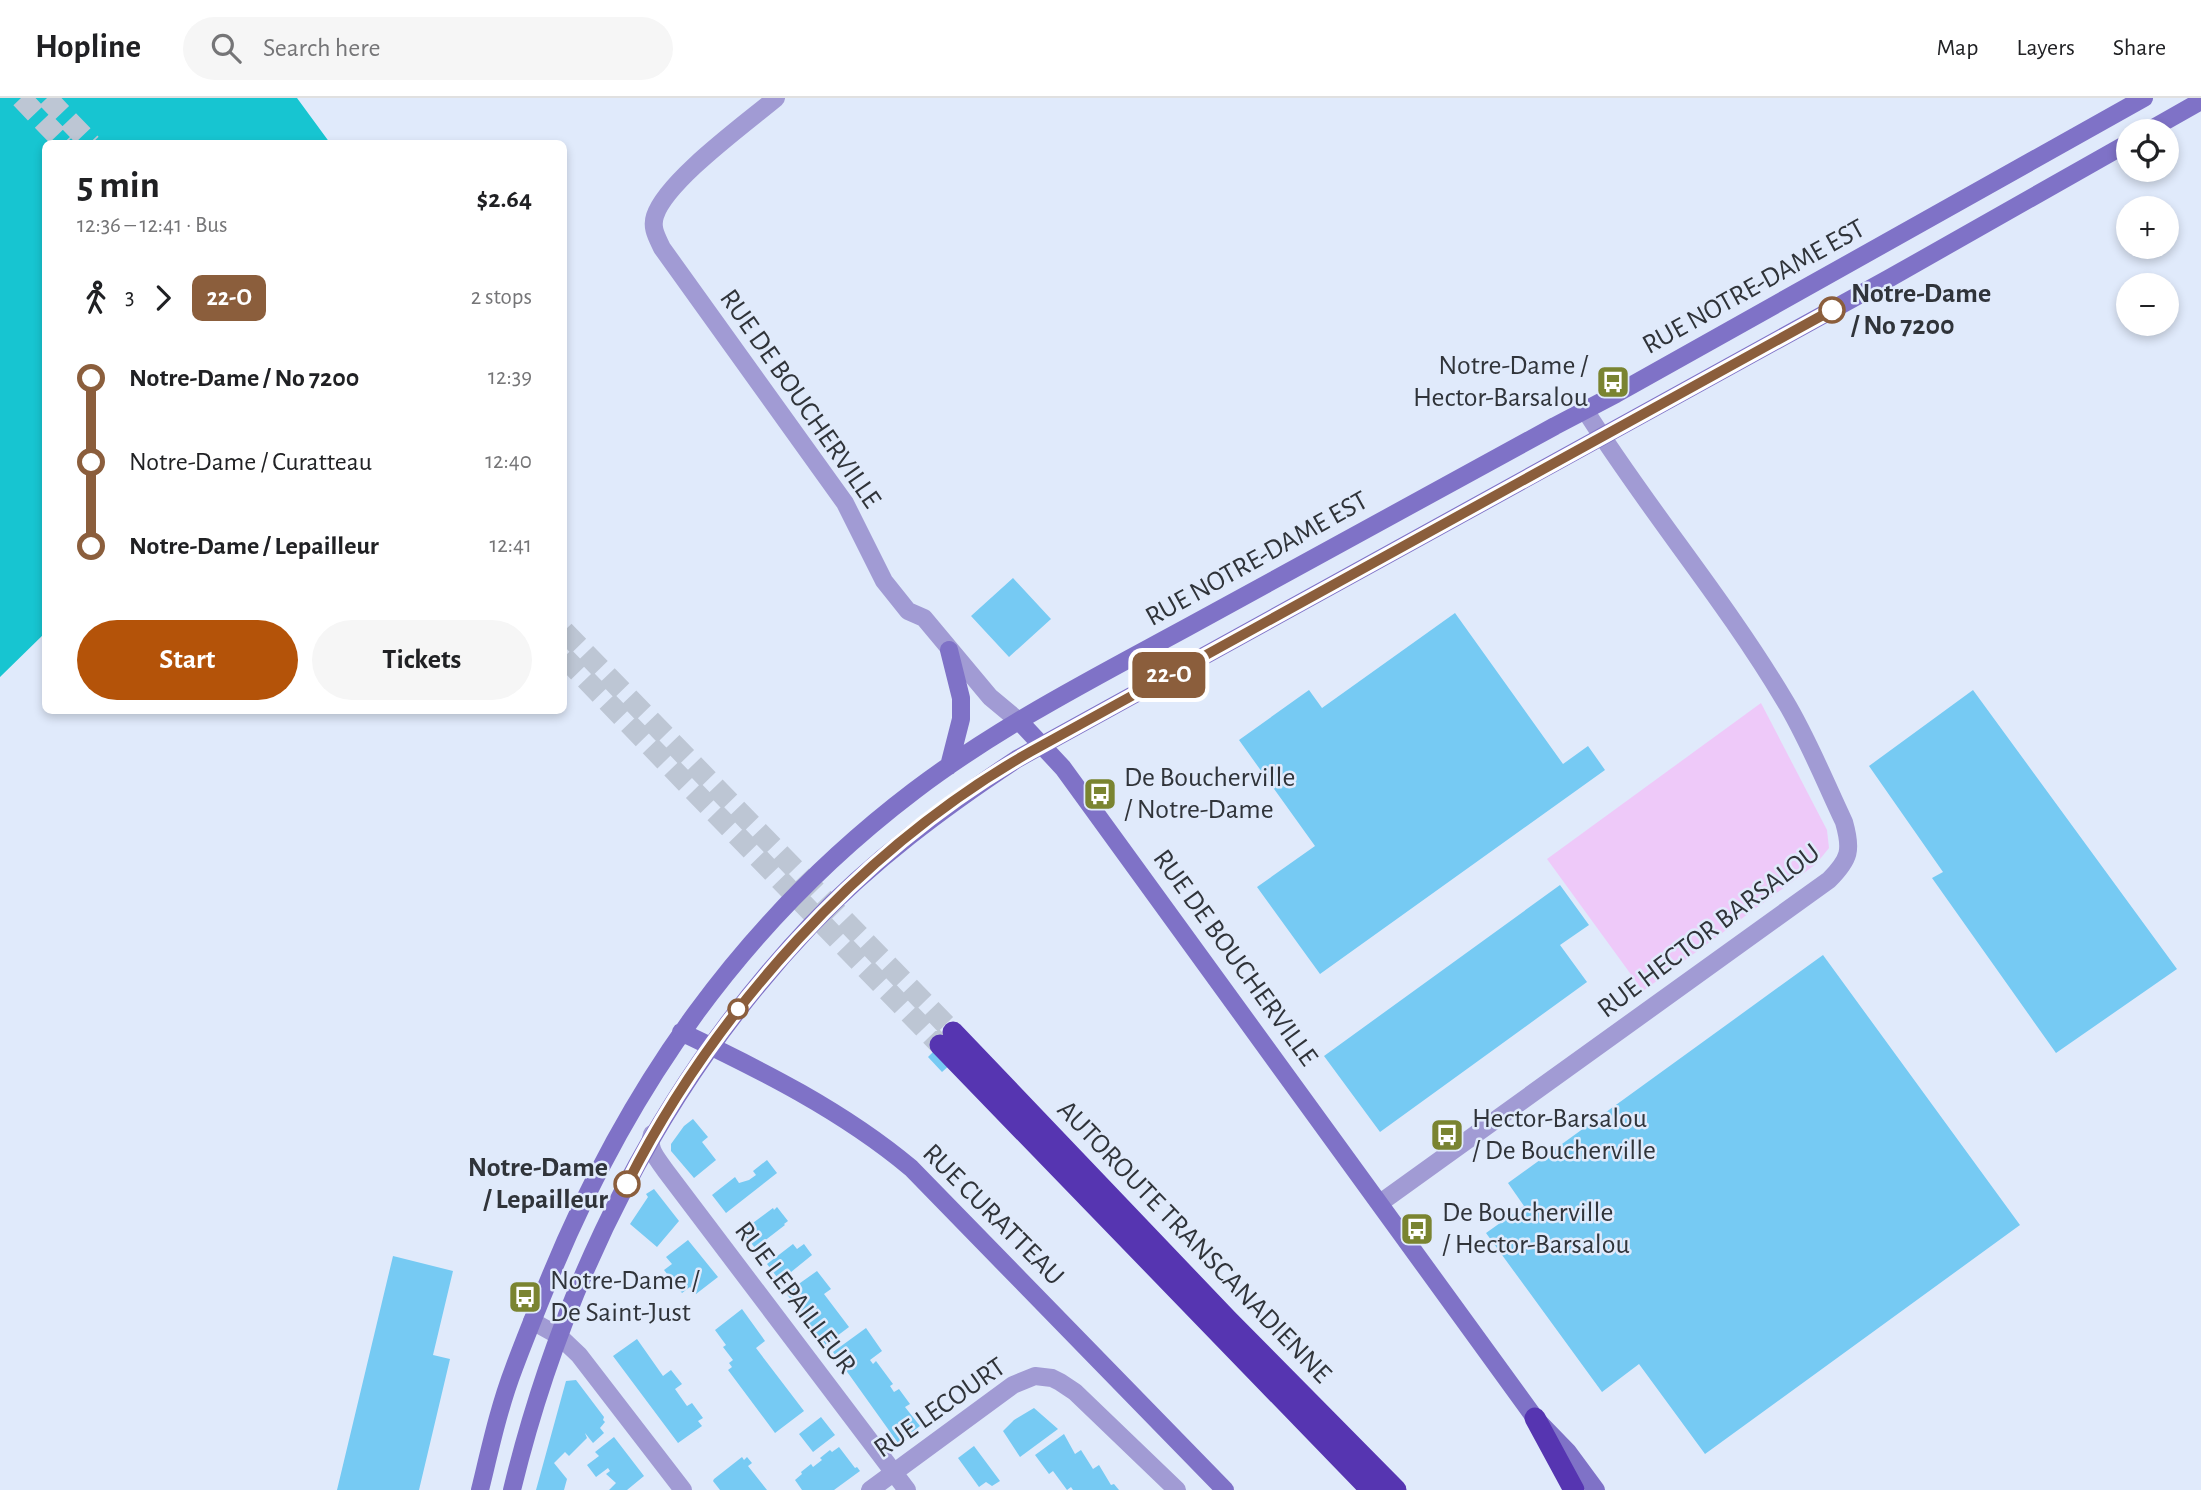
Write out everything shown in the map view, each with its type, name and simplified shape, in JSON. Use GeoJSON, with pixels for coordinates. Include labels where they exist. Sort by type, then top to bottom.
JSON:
{"type":"FeatureCollection","features":[{"type":"Feature","properties":{"kind":"highway","name":"AUTOROUTE TRANSCANADIENNE"},"geometry":{"type":"LineString","coordinates":[[1371,1490],[946,1039],[1396,1490]]}},
{"type":"Feature","properties":{"kind":"highway"},"geometry":{"type":"LineString","coordinates":[[1535,1418],[1574,1490]]}},
{"type":"Feature","properties":{"kind":"main road","name":"RUE NOTRE-DAME EST"},"geometry":{"type":"LineString","coordinates":[[480,1490],[505,1393],[532,1321],[579,1210],[637,1101],[681,1032],[744,951],[815,875],[872,825],[949,766],[1020,722],[2144,98]]}},
{"type":"Feature","properties":{"kind":"main road"},"geometry":{"type":"LineString","coordinates":[[2169,119],[2201,101]]}},
{"type":"Feature","properties":{"kind":"main road","name":"RUE NOTRE-DAME EST"},"geometry":{"type":"LineString","coordinates":[[512,1490],[559,1336],[604,1230],[652,1134],[710,1045],[747,997],[789,949],[859,879],[897,846],[957,800],[1043,745],[1888,279],[2116,150]]}},
{"type":"Feature","properties":{"kind":"main road"},"geometry":{"type":"LineString","coordinates":[[949,650],[961,698],[961,719],[949,766]]}},
{"type":"Feature","properties":{"kind":"main road","name":"RUE DE BOUCHERVILLE"},"geometry":{"type":"LineString","coordinates":[[1020,722],[1063,768],[1535,1418],[1568,1452],[1596,1490]]}},
{"type":"Feature","properties":{"kind":"main road","name":"RUE CURATTEAU"},"geometry":{"type":"LineString","coordinates":[[681,1032],[838,1115],[880,1142],[911,1168],[1226,1490]]}},
{"type":"Feature","properties":{"kind":"street","name":"RUE DE BOUCHERVILLE"},"geometry":{"type":"LineString","coordinates":[[776,98],[669,190],[655,217],[653,229],[662,248],[845,503],[884,581],[908,611],[924,618],[990,698],[1020,722]]}},
{"type":"Feature","properties":{"kind":"street","name":"RUE HECTOR BARSALOU"},"geometry":{"type":"LineString","coordinates":[[1380,1203],[1829,880],[1842,867],[1849,854],[1849,839],[1844,821],[1786,702],[1585,410]]}},
{"type":"Feature","properties":{"kind":"street","name":"RUE LEPAILLEUR"},"geometry":{"type":"LineString","coordinates":[[652,1134],[650,1145],[658,1160],[907,1490]]}},
{"type":"Feature","properties":{"kind":"street"},"geometry":{"type":"LineString","coordinates":[[532,1321],[559,1336],[587,1364],[683,1490]]}},
{"type":"Feature","properties":{"kind":"street","name":"RUE LECOURT"},"geometry":{"type":"LineString","coordinates":[[870,1490],[1013,1385],[1027,1378],[1043,1376],[1052,1378],[1075,1392],[1177,1490]]}},
{"type":"Feature","properties":{"kind":"shaded area"},"geometry":{"type":"Polygon","coordinates":[[[1761,703],[1827,830],[1829,848],[1816,864],[1643,991],[1547,859],[1761,703]]]}},
{"type":"Feature","properties":{"kind":"water"},"geometry":{"type":"Polygon","coordinates":[[[0,98],[297,98],[328,140],[42,140],[42,636],[0,677],[0,98]]]}},
{"type":"Feature","properties":{"kind":"building"},"geometry":{"type":"Polygon","coordinates":[[[1013,578],[1051,619],[1009,657],[971,616],[1013,578]]]}},
{"type":"Feature","properties":{"kind":"building"},"geometry":{"type":"Polygon","coordinates":[[[1455,613],[1563,764],[1588,746],[1605,770],[1320,974],[1257,887],[1315,846],[1239,740],[1309,690],[1322,708],[1455,613]]]}},
{"type":"Feature","properties":{"kind":"building"},"geometry":{"type":"Polygon","coordinates":[[[1973,690],[2177,969],[2056,1053],[1932,878],[1943,872],[1869,766],[1973,690]]]}},
{"type":"Feature","properties":{"kind":"building"},"geometry":{"type":"Polygon","coordinates":[[[1560,885],[1589,925],[1560,945],[1587,982],[1380,1132],[1324,1056],[1560,885]]]}},
{"type":"Feature","properties":{"kind":"building"},"geometry":{"type":"Polygon","coordinates":[[[1823,955],[2020,1225],[1705,1454],[1639,1364],[1602,1392],[1486,1233],[1524,1206],[1508,1183],[1823,955]]]}},
{"type":"Feature","properties":{"kind":"building"},"geometry":{"type":"Polygon","coordinates":[[[936,1049],[951,1064],[942,1072],[928,1057],[936,1049]]]}},
{"type":"Feature","properties":{"kind":"building"},"geometry":{"type":"Polygon","coordinates":[[[693,1119],[708,1137],[702,1142],[716,1160],[694,1178],[671,1151],[671,1144],[684,1126],[693,1119]]]}},
{"type":"Feature","properties":{"kind":"building"},"geometry":{"type":"Polygon","coordinates":[[[767,1160],[777,1173],[726,1213],[712,1195],[735,1177],[739,1183],[749,1180],[756,1175],[753,1171],[767,1160]]]}},
{"type":"Feature","properties":{"kind":"building"},"geometry":{"type":"Polygon","coordinates":[[[654,1189],[679,1221],[657,1247],[630,1224],[648,1197],[646,1194],[654,1189]]]}},
{"type":"Feature","properties":{"kind":"building"},"geometry":{"type":"Polygon","coordinates":[[[777,1207],[788,1221],[755,1248],[742,1231],[777,1207]]]}},
{"type":"Feature","properties":{"kind":"building"},"geometry":{"type":"Polygon","coordinates":[[[688,1240],[718,1277],[696,1294],[690,1287],[682,1293],[664,1270],[672,1264],[666,1257],[688,1240]]]}},
{"type":"Feature","properties":{"kind":"building"},"geometry":{"type":"Polygon","coordinates":[[[793,1244],[797,1249],[804,1244],[812,1255],[780,1281],[767,1264],[793,1244]]]}},
{"type":"Feature","properties":{"kind":"building"},"geometry":{"type":"Polygon","coordinates":[[[393,1256],[453,1271],[433,1355],[450,1359],[419,1490],[337,1490],[393,1256]]]}},
{"type":"Feature","properties":{"kind":"building"},"geometry":{"type":"Polygon","coordinates":[[[817,1271],[831,1289],[824,1294],[849,1327],[825,1345],[786,1293],[817,1271]]]}},
{"type":"Feature","properties":{"kind":"building"},"geometry":{"type":"Polygon","coordinates":[[[742,1309],[765,1341],[756,1348],[804,1411],[775,1433],[728,1370],[732,1367],[729,1363],[733,1360],[715,1330],[742,1309]]]}},
{"type":"Feature","properties":{"kind":"building"},"geometry":{"type":"Polygon","coordinates":[[[866,1328],[882,1351],[870,1360],[873,1364],[876,1361],[893,1384],[890,1386],[894,1392],[899,1389],[910,1404],[905,1407],[920,1426],[898,1443],[833,1352],[866,1328]]]}},
{"type":"Feature","properties":{"kind":"building"},"geometry":{"type":"Polygon","coordinates":[[[637,1339],[663,1376],[671,1370],[682,1384],[675,1389],[687,1406],[692,1403],[703,1418],[698,1421],[702,1426],[678,1443],[613,1356],[637,1339]]]}},
{"type":"Feature","properties":{"kind":"building"},"geometry":{"type":"Polygon","coordinates":[[[576,1380],[604,1417],[605,1422],[600,1428],[604,1433],[593,1443],[585,1433],[587,1438],[569,1456],[565,1452],[554,1463],[567,1479],[564,1490],[536,1490],[566,1381],[576,1380]]]}},
{"type":"Feature","properties":{"kind":"building"},"geometry":{"type":"Polygon","coordinates":[[[1034,1408],[1058,1429],[1020,1457],[1003,1431],[1014,1420],[1034,1408]]]}},
{"type":"Feature","properties":{"kind":"building"},"geometry":{"type":"Polygon","coordinates":[[[821,1417],[835,1435],[813,1452],[799,1434],[821,1417]]]}},
{"type":"Feature","properties":{"kind":"building"},"geometry":{"type":"Polygon","coordinates":[[[1064,1434],[1075,1454],[1081,1450],[1093,1469],[1099,1465],[1111,1485],[1114,1484],[1119,1490],[1073,1490],[1071,1487],[1067,1490],[1053,1471],[1049,1474],[1035,1455],[1064,1434]]]}},
{"type":"Feature","properties":{"kind":"building"},"geometry":{"type":"Polygon","coordinates":[[[614,1437],[644,1476],[627,1490],[609,1490],[616,1483],[606,1474],[610,1471],[608,1468],[596,1477],[587,1465],[599,1456],[595,1452],[614,1437]]]}},
{"type":"Feature","properties":{"kind":"building"},"geometry":{"type":"Polygon","coordinates":[[[974,1446],[1000,1481],[992,1486],[986,1482],[979,1487],[958,1458],[974,1446]]]}},
{"type":"Feature","properties":{"kind":"building"},"geometry":{"type":"Polygon","coordinates":[[[839,1447],[860,1471],[834,1490],[802,1490],[795,1480],[801,1472],[811,1464],[813,1467],[830,1450],[832,1452],[839,1447]]]}},
{"type":"Feature","properties":{"kind":"building"},"geometry":{"type":"Polygon","coordinates":[[[742,1457],[744,1460],[747,1457],[752,1463],[748,1466],[767,1490],[720,1490],[713,1481],[742,1457]]]}},
{"type":"Feature","properties":{"kind":"tunnel"},"geometry":{"type":"LineString","coordinates":[[21,98],[61,140]]}},
{"type":"Feature","properties":{"kind":"tunnel"},"geometry":{"type":"LineString","coordinates":[[47,98],[87,140]]}},
{"type":"Feature","properties":{"kind":"tunnel"},"geometry":{"type":"LineString","coordinates":[[567,634],[953,1032]]}},
{"type":"Feature","properties":{"kind":"tunnel"},"geometry":{"type":"LineString","coordinates":[[567,660],[940,1045]]}},
{"type":"Feature","properties":{"kind":"bus line","name":"22-O"},"geometry":{"type":"LineString","coordinates":[[627,1184],[652,1134],[672,1102],[710,1045],[747,997],[812,924],[852,886],[897,846],[957,800],[1030,752],[1832,310]]}},
{"type":"Feature","properties":{"kind":"place","name":"Notre-Dame / No 7200"},"geometry":{"type":"Point","coordinates":[1832,310]}},
{"type":"Feature","properties":{"kind":"place","name":"Notre-Dame / Hector-Barsalou"},"geometry":{"type":"Point","coordinates":[1613,382]}},
{"type":"Feature","properties":{"kind":"place","name":"De Boucherville / Notre-Dame"},"geometry":{"type":"Point","coordinates":[1100,794]}},
{"type":"Feature","properties":{"kind":"place","name":"Hector-Barsalou / De Boucherville"},"geometry":{"type":"Point","coordinates":[1447,1135]}},
{"type":"Feature","properties":{"kind":"place","name":"Notre-Dame / Lepailleur"},"geometry":{"type":"Point","coordinates":[627,1184]}},
{"type":"Feature","properties":{"kind":"place","name":"De Boucherville / Hector-Barsalou"},"geometry":{"type":"Point","coordinates":[1417,1229]}},
{"type":"Feature","properties":{"kind":"place","name":"Notre-Dame / De Saint-Just"},"geometry":{"type":"Point","coordinates":[525,1297]}}]}
